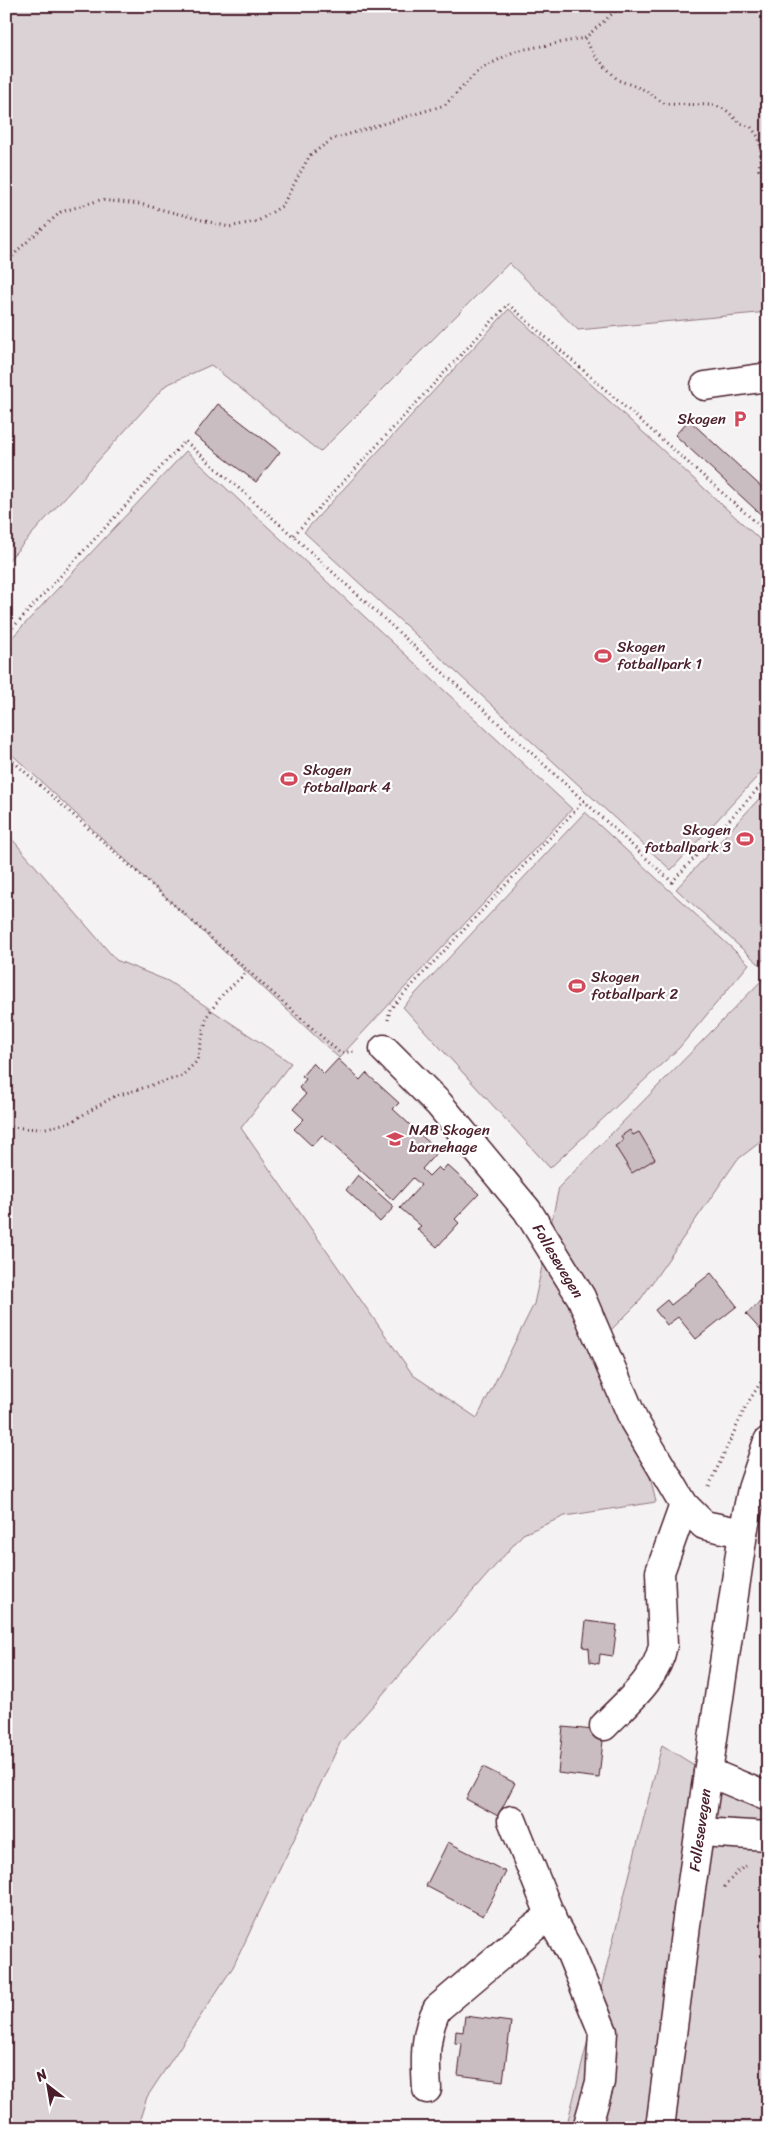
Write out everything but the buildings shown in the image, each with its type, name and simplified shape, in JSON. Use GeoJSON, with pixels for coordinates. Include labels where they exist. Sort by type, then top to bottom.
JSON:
{"type":"FeatureCollection","features":[{"type":"Feature","properties":{"kind":"main road"},"geometry":{"type":"LineString","coordinates":[[705,386],[767,378]]}},
{"type":"Feature","properties":{"kind":"main road","name":"Follesevegen"},"geometry":{"type":"LineString","coordinates":[[384,1049],[439,1104],[527,1210],[581,1298],[634,1421],[684,1506],[704,1525]]}},
{"type":"Feature","properties":{"kind":"main road","name":"Follesevegen"},"geometry":{"type":"LineString","coordinates":[[660,2128],[708,1772],[743,1533],[752,1489],[768,1441]]}},
{"type":"Feature","properties":{"kind":"main road"},"geometry":{"type":"LineString","coordinates":[[604,1726],[643,1685],[661,1657],[663,1645],[660,1572],[684,1506]]}},
{"type":"Feature","properties":{"kind":"main road"},"geometry":{"type":"LineString","coordinates":[[704,1525],[743,1533]]}},
{"type":"Feature","properties":{"kind":"main road"},"geometry":{"type":"LineString","coordinates":[[708,1772],[768,1797]]}},
{"type":"Feature","properties":{"kind":"main road"},"geometry":{"type":"LineString","coordinates":[[512,1820],[551,1915],[571,1954],[602,2032],[600,2082],[587,2128]]}},
{"type":"Feature","properties":{"kind":"main road"},"geometry":{"type":"LineString","coordinates":[[700,1832],[768,1836]]}},
{"type":"Feature","properties":{"kind":"main road"},"geometry":{"type":"LineString","coordinates":[[427,2089],[426,2046],[429,2025],[437,2009],[551,1915]]}},
{"type":"Feature","properties":{"kind":"path"},"geometry":{"type":"LineString","coordinates":[[6,264],[19,249],[61,212],[100,200],[140,204],[229,227],[258,221],[282,206],[310,155],[333,139],[445,105],[479,70],[515,51],[585,38],[622,6]]}},
{"type":"Feature","properties":{"kind":"path"},"geometry":{"type":"LineString","coordinates":[[585,38],[594,55],[618,80],[645,90],[665,104],[714,105],[726,110],[740,123],[751,127],[759,138],[761,151],[759,170],[768,180]]}},
{"type":"Feature","properties":{"kind":"path"},"geometry":{"type":"LineString","coordinates":[[294,536],[508,304],[768,533]]}},
{"type":"Feature","properties":{"kind":"path"},"geometry":{"type":"LineString","coordinates":[[6,635],[186,442],[294,536],[672,882],[768,778]]}},
{"type":"Feature","properties":{"kind":"path"},"geometry":{"type":"LineString","coordinates":[[6,755],[340,1053],[384,1049],[390,1009],[584,801]]}},
{"type":"Feature","properties":{"kind":"path"},"geometry":{"type":"LineString","coordinates":[[6,1127],[42,1129],[71,1122],[113,1097],[182,1076],[197,1060],[207,1016],[223,994],[248,971]]}},
{"type":"Feature","properties":{"kind":"path"},"geometry":{"type":"LineString","coordinates":[[704,1525],[709,1483],[747,1404],[768,1371]]}},
{"type":"Feature","properties":{"kind":"path"},"geometry":{"type":"LineString","coordinates":[[723,1888],[738,1871],[755,1861]]}},
{"type":"Feature","properties":{"kind":"shaded area"},"geometry":{"type":"Polygon","coordinates":[[[6,6],[768,6],[768,312],[578,330],[509,263],[320,452],[211,365],[166,385],[6,563],[6,6]]]}},
{"type":"Feature","properties":{"kind":"shaded area","name":"Skogen fotballpark 1"},"geometry":{"type":"Polygon","coordinates":[[[509,309],[768,547],[768,765],[671,870],[304,532],[509,309]]]}},
{"type":"Feature","properties":{"kind":"shaded area","name":"Skogen fotballpark 4"},"geometry":{"type":"Polygon","coordinates":[[[186,451],[572,809],[339,1058],[6,749],[6,644],[186,451]]]}},
{"type":"Feature","properties":{"kind":"shaded area","name":"Skogen fotballpark 3"},"geometry":{"type":"Polygon","coordinates":[[[768,789],[768,955],[759,964],[676,889],[768,789]]]}},
{"type":"Feature","properties":{"kind":"shaded area","name":"Skogen fotballpark 2"},"geometry":{"type":"Polygon","coordinates":[[[585,812],[749,964],[679,1048],[550,1168],[403,1007],[585,812]]]}},
{"type":"Feature","properties":{"kind":"shaded area"},"geometry":{"type":"Polygon","coordinates":[[[6,832],[116,960],[168,981],[291,1063],[241,1128],[413,1375],[477,1418],[534,1304],[559,1187],[768,974],[768,1136],[737,1160],[638,1303],[598,1343],[635,1415],[656,1502],[565,1516],[523,1534],[340,1743],[233,1967],[147,2097],[137,2128],[6,2128],[6,832]]]}},
{"type":"Feature","properties":{"kind":"shaded area"},"geometry":{"type":"Polygon","coordinates":[[[662,1745],[768,1811],[768,2128],[566,2128],[662,1745]]]}},
{"type":"Feature","properties":{"kind":"place","name":"Skogen"},"geometry":{"type":"Point","coordinates":[740,419]}},
{"type":"Feature","properties":{"kind":"place","name":"Skogen fotballpark 1"},"geometry":{"type":"Point","coordinates":[603,656]}},
{"type":"Feature","properties":{"kind":"place","name":"Skogen fotballpark 4"},"geometry":{"type":"Point","coordinates":[289,779]}},
{"type":"Feature","properties":{"kind":"place","name":"Skogen fotballpark 3"},"geometry":{"type":"Point","coordinates":[745,839]}},
{"type":"Feature","properties":{"kind":"place","name":"Skogen fotballpark 2"},"geometry":{"type":"Point","coordinates":[577,986]}},
{"type":"Feature","properties":{"kind":"place","name":"NAB Skogen barnehage"},"geometry":{"type":"Point","coordinates":[395,1139]}}]}
